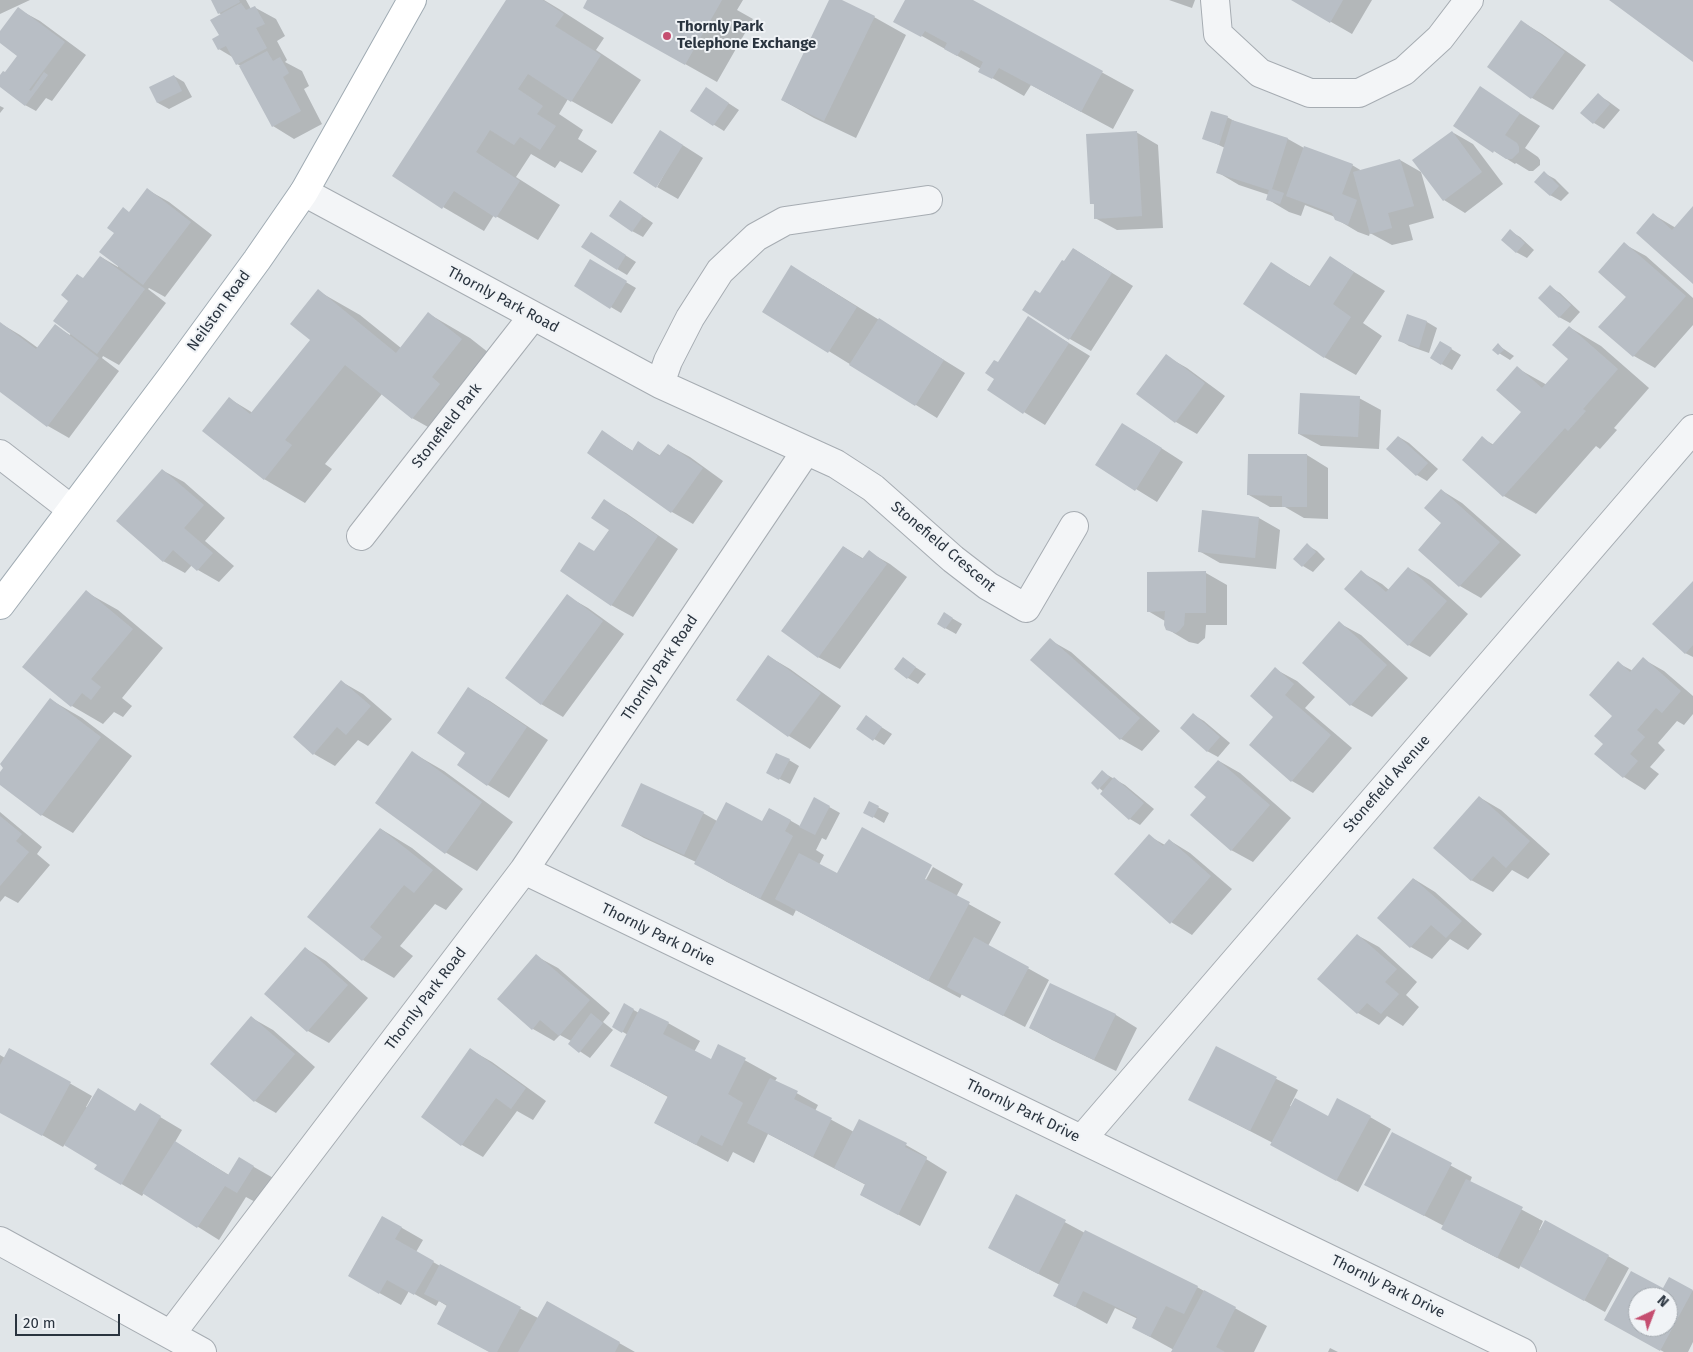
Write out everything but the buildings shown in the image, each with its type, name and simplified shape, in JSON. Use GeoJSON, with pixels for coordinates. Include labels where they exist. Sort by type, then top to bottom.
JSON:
{"type":"FeatureCollection","features":[{"type":"Feature","properties":{"kind":"main road","name":"Neilston Road"},"geometry":{"type":"LineString","coordinates":[[0,605],[178,367],[304,192],[412,0]]}},
{"type":"Feature","properties":{"kind":"street"},"geometry":{"type":"LineString","coordinates":[[1215,0],[1218,34],[1260,73],[1310,93],[1358,93],[1404,70],[1440,38],[1470,0]]}},
{"type":"Feature","properties":{"kind":"street","name":"Thornly Park Road"},"geometry":{"type":"LineString","coordinates":[[171,1334],[524,870],[806,451],[660,384],[304,192]]}},
{"type":"Feature","properties":{"kind":"street"},"geometry":{"type":"LineString","coordinates":[[660,384],[668,361],[690,318],[720,270],[756,237],[785,220],[928,200]]}},
{"type":"Feature","properties":{"kind":"street","name":"Stonefield Park"},"geometry":{"type":"LineString","coordinates":[[361,536],[533,316]]}},
{"type":"Feature","properties":{"kind":"street","name":"Stonefield Avenue"},"geometry":{"type":"LineString","coordinates":[[1082,1139],[1693,430]]}},
{"type":"Feature","properties":{"kind":"street","name":"Stonefield Crescent"},"geometry":{"type":"LineString","coordinates":[[806,451],[836,464],[873,488],[953,559],[988,586],[1026,608],[1074,526]]}},
{"type":"Feature","properties":{"kind":"street"},"geometry":{"type":"LineString","coordinates":[[0,454],[71,509]]}},
{"type":"Feature","properties":{"kind":"street","name":"Thornly Park Drive"},"geometry":{"type":"LineString","coordinates":[[524,870],[1522,1352]]}},
{"type":"Feature","properties":{"kind":"street"},"geometry":{"type":"LineString","coordinates":[[0,1242],[202,1352]]}},
{"type":"Feature","properties":{"kind":"place","name":"Thornly Park Telephone Exchange"},"geometry":{"type":"Point","coordinates":[667,36]}}]}
